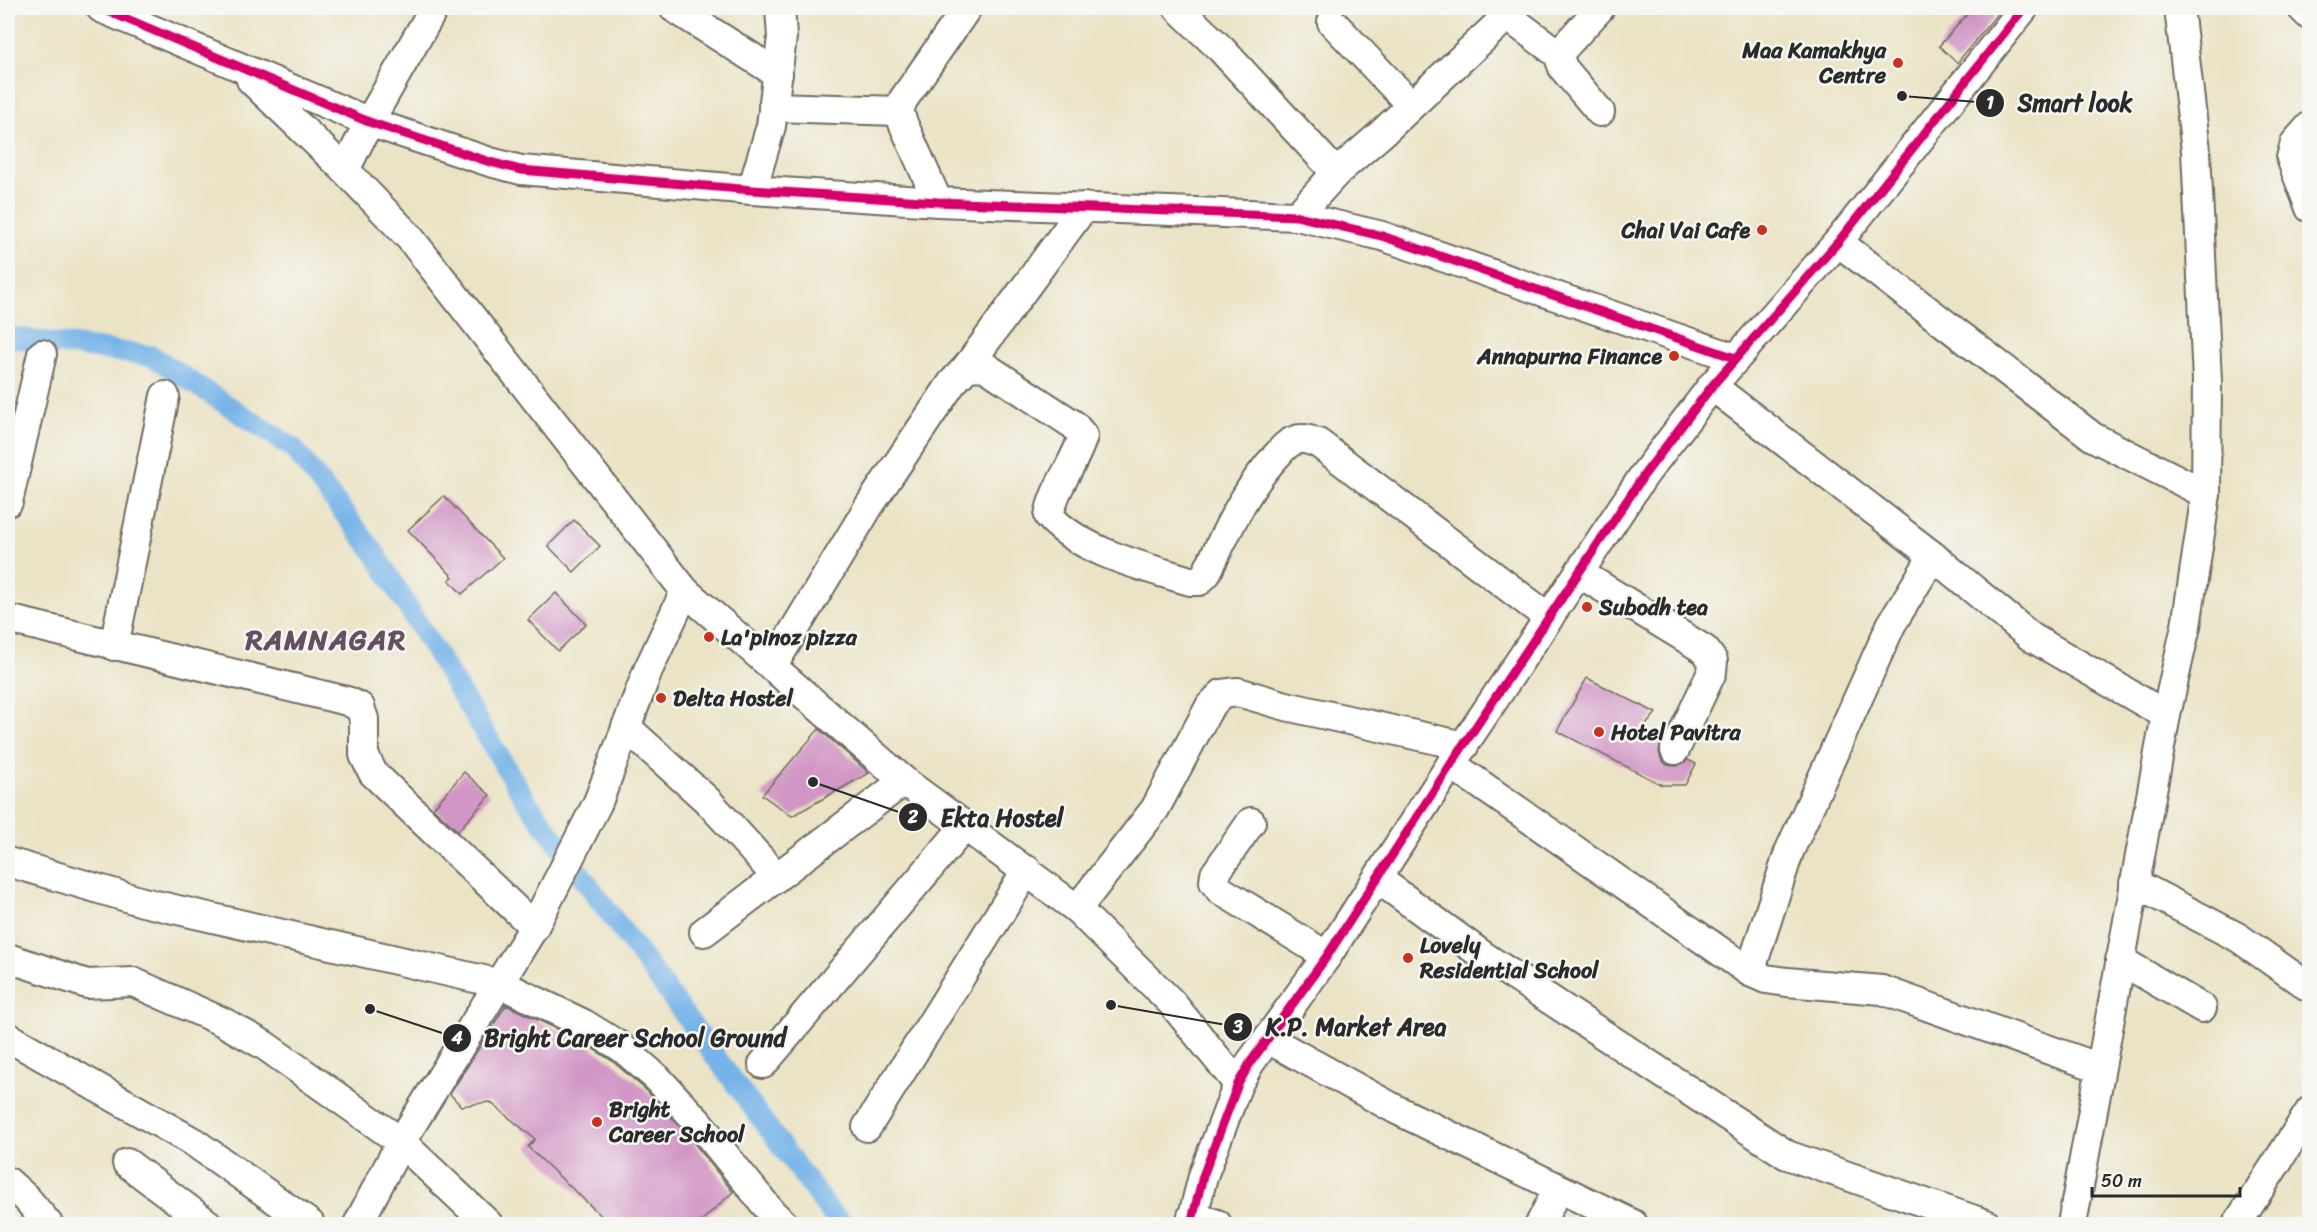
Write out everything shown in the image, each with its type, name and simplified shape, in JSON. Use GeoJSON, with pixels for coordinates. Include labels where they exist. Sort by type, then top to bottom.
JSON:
{"type":"FeatureCollection","features":[{"type":"Feature","properties":{"kind":"street"},"geometry":{"type":"LineString","coordinates":[[101,8],[151,16],[239,68],[369,122],[520,170],[752,190],[938,202],[1296,216],[1382,236],[1735,358]]}},
{"type":"Feature","properties":{"kind":"street"},"geometry":{"type":"LineString","coordinates":[[345,170],[369,122],[434,8]]}},
{"type":"Feature","properties":{"kind":"street"},"geometry":{"type":"LineString","coordinates":[[674,8],[778,74]]}},
{"type":"Feature","properties":{"kind":"street"},"geometry":{"type":"LineString","coordinates":[[752,190],[771,126],[782,37],[780,8]]}},
{"type":"Feature","properties":{"kind":"street"},"geometry":{"type":"LineString","coordinates":[[938,202],[899,111],[903,100],[967,8]]}},
{"type":"Feature","properties":{"kind":"street"},"geometry":{"type":"LineString","coordinates":[[1178,8],[1222,50],[1336,173]]}},
{"type":"Feature","properties":{"kind":"street"},"geometry":{"type":"LineString","coordinates":[[1558,54],[1600,8]]}},
{"type":"Feature","properties":{"kind":"street"},"geometry":{"type":"LineString","coordinates":[[1200,1222],[1203,1176],[1238,1084],[1250,1063],[1327,956],[1457,755],[1644,475],[1712,386],[1838,242],[2024,8]]}},
{"type":"Feature","properties":{"kind":"street"},"geometry":{"type":"LineString","coordinates":[[2072,1224],[2166,715],[2186,626],[2205,494],[2207,381],[2196,151],[2179,8]]}},
{"type":"Feature","properties":{"kind":"street"},"geometry":{"type":"LineString","coordinates":[[2302,8],[2310,16]]}},
{"type":"Feature","properties":{"kind":"street"},"geometry":{"type":"LineString","coordinates":[[1296,216],[1336,173],[1411,105],[1505,12],[1558,54],[1563,68],[1600,112]]}},
{"type":"Feature","properties":{"kind":"street"},"geometry":{"type":"LineString","coordinates":[[1332,22],[1411,105]]}},
{"type":"Feature","properties":{"kind":"street"},"geometry":{"type":"LineString","coordinates":[[239,68],[345,170],[417,246],[685,591],[904,781],[1077,909],[1171,1002],[1238,1084]]}},
{"type":"Feature","properties":{"kind":"street"},"geometry":{"type":"LineString","coordinates":[[773,108],[899,111]]}},
{"type":"Feature","properties":{"kind":"street"},"geometry":{"type":"LineString","coordinates":[[2310,126],[2295,142],[2291,158],[2310,208]]}},
{"type":"Feature","properties":{"kind":"street"},"geometry":{"type":"LineString","coordinates":[[772,667],[869,506],[952,383],[967,367],[1084,207]]}},
{"type":"Feature","properties":{"kind":"street"},"geometry":{"type":"LineString","coordinates":[[1838,242],[2093,437],[2205,494]]}},
{"type":"Feature","properties":{"kind":"street"},"geometry":{"type":"LineString","coordinates":[[8,502],[42,354]]}},
{"type":"Feature","properties":{"kind":"street"},"geometry":{"type":"LineString","coordinates":[[967,367],[984,366],[1074,425],[1083,436],[1079,450],[1052,501],[1049,516],[1058,525],[1085,542],[1122,560],[1190,581],[1199,581],[1206,574],[1242,501],[1260,473],[1289,443],[1298,439],[1308,440],[1318,443],[1549,618]]}},
{"type":"Feature","properties":{"kind":"street"},"geometry":{"type":"LineString","coordinates":[[1712,386],[1933,556],[2031,637],[2166,715]]}},
{"type":"Feature","properties":{"kind":"street"},"geometry":{"type":"LineString","coordinates":[[114,646],[165,396]]}},
{"type":"Feature","properties":{"kind":"street"},"geometry":{"type":"LineString","coordinates":[[1750,972],[1790,852],[1891,625],[1933,556]]}},
{"type":"Feature","properties":{"kind":"street"},"geometry":{"type":"LineString","coordinates":[[1579,573],[1706,650],[1713,661],[1712,672],[1675,750]]}},
{"type":"Feature","properties":{"kind":"street"},"geometry":{"type":"LineString","coordinates":[[358,1224],[401,1142],[501,984],[534,927],[598,801],[648,670],[685,591]]}},
{"type":"Feature","properties":{"kind":"street"},"geometry":{"type":"LineString","coordinates":[[8,619],[347,701],[360,707],[364,720],[364,755],[373,774],[534,927]]}},
{"type":"Feature","properties":{"kind":"street"},"geometry":{"type":"LineString","coordinates":[[1077,909],[1155,809],[1210,706],[1222,694],[1238,692],[1457,755],[1750,972],[1766,979],[1882,990],[2100,1068]]}},
{"type":"Feature","properties":{"kind":"street"},"geometry":{"type":"LineString","coordinates":[[626,727],[708,801],[777,877]]}},
{"type":"Feature","properties":{"kind":"street"},"geometry":{"type":"LineString","coordinates":[[704,932],[904,781]]}},
{"type":"Feature","properties":{"kind":"street"},"geometry":{"type":"LineString","coordinates":[[1251,822],[1215,874],[1214,882],[1220,890],[1327,956]]}},
{"type":"Feature","properties":{"kind":"street"},"geometry":{"type":"LineString","coordinates":[[763,1064],[965,826]]}},
{"type":"Feature","properties":{"kind":"street"},"geometry":{"type":"LineString","coordinates":[[8,862],[143,902],[501,984],[584,1024],[621,1047],[648,1070],[698,1122],[772,1213],[784,1224]]}},
{"type":"Feature","properties":{"kind":"street"},"geometry":{"type":"LineString","coordinates":[[867,1127],[1027,870]]}},
{"type":"Feature","properties":{"kind":"street"},"geometry":{"type":"LineString","coordinates":[[1378,879],[1485,957],[1787,1155],[1986,1224]]}},
{"type":"Feature","properties":{"kind":"street"},"geometry":{"type":"LineString","coordinates":[[2134,883],[2239,938],[2310,988]]}},
{"type":"Feature","properties":{"kind":"street"},"geometry":{"type":"LineString","coordinates":[[8,958],[87,984],[133,982],[199,1010],[264,1045],[401,1142],[488,1224]]}},
{"type":"Feature","properties":{"kind":"street"},"geometry":{"type":"LineString","coordinates":[[2120,960],[2202,1008]]}},
{"type":"Feature","properties":{"kind":"street"},"geometry":{"type":"LineString","coordinates":[[8,1037],[195,1143],[310,1224]]}},
{"type":"Feature","properties":{"kind":"street"},"geometry":{"type":"LineString","coordinates":[[1268,1039],[1396,1110],[1632,1224]]}},
{"type":"Feature","properties":{"kind":"street"},"geometry":{"type":"LineString","coordinates":[[2237,1224],[2310,1111]]}},
{"type":"Feature","properties":{"kind":"street"},"geometry":{"type":"LineString","coordinates":[[127,1163],[208,1224]]}},
{"type":"Feature","properties":{"kind":"street"},"geometry":{"type":"LineString","coordinates":[[8,1182],[27,1199],[48,1224]]}},
{"type":"Feature","properties":{"kind":"street"},"geometry":{"type":"LineString","coordinates":[[1540,1224],[1558,1189]]}},
{"type":"Feature","properties":{"kind":"building"},"geometry":{"type":"Polygon","coordinates":[[[1973,8],[2002,8],[1957,63],[1939,46],[1973,8]]]}},
{"type":"Feature","properties":{"kind":"building"},"geometry":{"type":"Polygon","coordinates":[[[444,496],[503,558],[462,594],[449,580],[453,577],[408,530],[444,496]]]}},
{"type":"Feature","properties":{"kind":"building"},"geometry":{"type":"Polygon","coordinates":[[[574,520],[600,546],[574,572],[548,546],[574,520]]]}},
{"type":"Feature","properties":{"kind":"building"},"geometry":{"type":"Polygon","coordinates":[[[556,593],[586,624],[558,651],[528,620],[556,593]]]}},
{"type":"Feature","properties":{"kind":"building","name":"Hotel Pavitra"},"geometry":{"type":"Polygon","coordinates":[[[1587,678],[1656,713],[1639,733],[1660,744],[1661,759],[1667,765],[1677,766],[1688,760],[1696,764],[1685,785],[1662,785],[1557,731],[1587,678]]]}},
{"type":"Feature","properties":{"kind":"building"},"geometry":{"type":"Polygon","coordinates":[[[819,729],[869,773],[792,816],[762,795],[819,729]]]}},
{"type":"Feature","properties":{"kind":"building"},"geometry":{"type":"Polygon","coordinates":[[[464,772],[490,795],[458,831],[433,808],[464,772]]]}},
{"type":"Feature","properties":{"kind":"building","name":"Bright Career School"},"geometry":{"type":"Polygon","coordinates":[[[506,1005],[576,1038],[611,1060],[646,1090],[686,1133],[733,1192],[698,1224],[610,1224],[528,1147],[535,1139],[490,1102],[461,1106],[450,1094],[506,1005]]]}},
{"type":"Feature","properties":{"kind":"waterway"},"geometry":{"type":"LineString","coordinates":[[8,337],[152,356],[293,448],[375,553],[525,799],[833,1216],[844,1224]]}},
{"type":"Feature","properties":{"kind":"cycle path"},"geometry":{"type":"LineString","coordinates":[[101,8],[369,122],[521,170],[752,190],[938,202],[1297,216],[1382,236],[1735,358]]}},
{"type":"Feature","properties":{"kind":"cycle path"},"geometry":{"type":"LineString","coordinates":[[1191,1224],[1203,1176],[1238,1084],[1250,1063],[1327,956],[1451,764],[1644,475],[1712,386],[1838,242],[2024,8]]}},
{"type":"Feature","properties":{"kind":"place","name":"Maa Kamakhya Centre"},"geometry":{"type":"Point","coordinates":[1898,63]}},
{"type":"Feature","properties":{"kind":"place","name":"Smart look"},"geometry":{"type":"Point","coordinates":[1902,96]}},
{"type":"Feature","properties":{"kind":"place","name":"Chai Vai Cafe"},"geometry":{"type":"Point","coordinates":[1762,230]}},
{"type":"Feature","properties":{"kind":"place","name":"Annapurna Finance"},"geometry":{"type":"Point","coordinates":[1674,356]}},
{"type":"Feature","properties":{"kind":"place","name":"Subodh tea"},"geometry":{"type":"Point","coordinates":[1587,607]}},
{"type":"Feature","properties":{"kind":"place","name":"La'pinoz pizza"},"geometry":{"type":"Point","coordinates":[709,637]}},
{"type":"Feature","properties":{"kind":"place","name":"Delta Hostel"},"geometry":{"type":"Point","coordinates":[661,698]}},
{"type":"Feature","properties":{"kind":"place","name":"Hotel Pavitra"},"geometry":{"type":"Point","coordinates":[1599,732]}},
{"type":"Feature","properties":{"kind":"place","name":"Ekta Hostel"},"geometry":{"type":"Point","coordinates":[813,782]}},
{"type":"Feature","properties":{"kind":"place","name":"Lovely Residential School"},"geometry":{"type":"Point","coordinates":[1408,958]}},
{"type":"Feature","properties":{"kind":"place","name":"K.P. Market Area"},"geometry":{"type":"Point","coordinates":[1111,1005]}},
{"type":"Feature","properties":{"kind":"place","name":"Bright Career School Ground"},"geometry":{"type":"Point","coordinates":[370,1009]}},
{"type":"Feature","properties":{"kind":"place","name":"Bright Career School"},"geometry":{"type":"Point","coordinates":[597,1122]}},
{"type":"Feature","properties":{"kind":"district","name":"RAMNAGAR"},"geometry":{"type":"Point","coordinates":[326,639]}}]}
